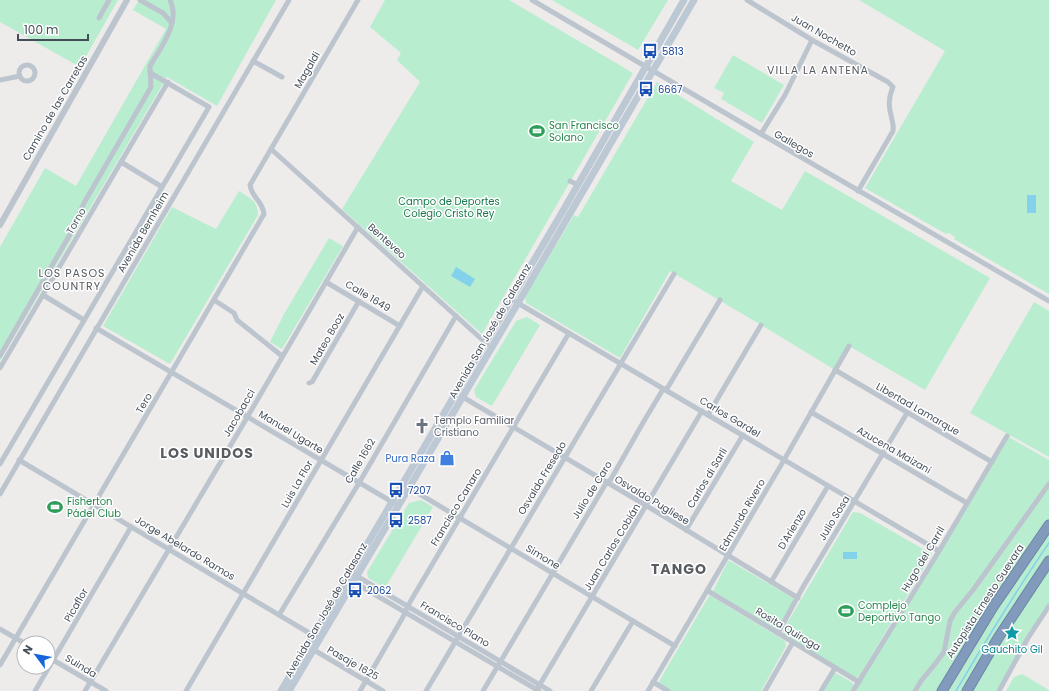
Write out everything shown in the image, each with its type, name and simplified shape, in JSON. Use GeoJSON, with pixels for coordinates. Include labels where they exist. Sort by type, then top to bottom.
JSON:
{"type":"FeatureCollection","features":[{"type":"Feature","properties":{"kind":"highway","name":"Autopista Ernesto Guevara"},"geometry":{"type":"LineString","coordinates":[[942,691],[993,607],[1049,525]]}},
{"type":"Feature","properties":{"kind":"highway"},"geometry":{"type":"LineString","coordinates":[[967,691],[998,638],[1049,561]]}},
{"type":"Feature","properties":{"kind":"main road","name":"Avenida San José de Calasanz"},"geometry":{"type":"LineString","coordinates":[[281,691],[317,637],[406,486],[488,345],[511,299],[684,0]]}},
{"type":"Feature","properties":{"kind":"main road","name":"Avenida San José de Calasanz"},"geometry":{"type":"LineString","coordinates":[[488,345],[518,303],[694,0]]}},
{"type":"Feature","properties":{"kind":"main road","name":"Avenida San José de Calasanz"},"geometry":{"type":"LineString","coordinates":[[290,691],[314,650],[317,637]]}},
{"type":"Feature","properties":{"kind":"street"},"geometry":{"type":"LineString","coordinates":[[99,18],[109,0]]}},
{"type":"Feature","properties":{"kind":"street","name":"Camino de las Carretas"},"geometry":{"type":"LineString","coordinates":[[0,225],[127,0]]}},
{"type":"Feature","properties":{"kind":"street"},"geometry":{"type":"LineString","coordinates":[[140,0],[163,13],[172,23]]}},
{"type":"Feature","properties":{"kind":"street"},"geometry":{"type":"LineString","coordinates":[[0,356],[73,229],[84,203],[151,87],[150,66],[172,23],[174,10],[170,0]]}},
{"type":"Feature","properties":{"kind":"street","name":"Avenida Bernheim"},"geometry":{"type":"LineString","coordinates":[[0,494],[289,0]]}},
{"type":"Feature","properties":{"kind":"street","name":"Magaldi"},"geometry":{"type":"LineString","coordinates":[[271,148],[358,0]]}},
{"type":"Feature","properties":{"kind":"street","name":"Gallegos"},"geometry":{"type":"LineString","coordinates":[[532,0],[1049,301]]}},
{"type":"Feature","properties":{"kind":"street","name":"Juan Nochetto"},"geometry":{"type":"LineString","coordinates":[[746,0],[812,40],[888,82],[893,87],[890,93],[890,110],[894,125],[893,130],[858,191]]}},
{"type":"Feature","properties":{"kind":"street"},"geometry":{"type":"LineString","coordinates":[[761,134],[785,95],[812,40]]}},
{"type":"Feature","properties":{"kind":"street"},"geometry":{"type":"LineString","coordinates":[[253,60],[282,77]]}},
{"type":"Feature","properties":{"kind":"street"},"geometry":{"type":"LineString","coordinates":[[0,464],[209,106],[152,74],[150,70]]}},
{"type":"Feature","properties":{"kind":"street"},"geometry":{"type":"LineString","coordinates":[[0,80],[20,76]]}},
{"type":"Feature","properties":{"kind":"street","name":"Torno"},"geometry":{"type":"LineString","coordinates":[[0,368],[168,82]]}},
{"type":"Feature","properties":{"kind":"street","name":"Benteveo"},"geometry":{"type":"LineString","coordinates":[[271,148],[488,345]]}},
{"type":"Feature","properties":{"kind":"street","name":"Tero"},"geometry":{"type":"LineString","coordinates":[[18,635],[264,214],[263,205],[251,193],[250,185],[271,148]]}},
{"type":"Feature","properties":{"kind":"street"},"geometry":{"type":"LineString","coordinates":[[121,162],[162,187]]}},
{"type":"Feature","properties":{"kind":"street"},"geometry":{"type":"LineString","coordinates":[[570,181],[578,185]]}},
{"type":"Feature","properties":{"kind":"street","name":"Jacobacci"},"geometry":{"type":"LineString","coordinates":[[85,691],[358,227]]}},
{"type":"Feature","properties":{"kind":"street","name":"Osvaldo Fresedo"},"geometry":{"type":"LineString","coordinates":[[426,691],[674,274]]}},
{"type":"Feature","properties":{"kind":"street","name":"Calle 1649"},"geometry":{"type":"LineString","coordinates":[[326,282],[400,326]]}},
{"type":"Feature","properties":{"kind":"street","name":"Luis La Flor"},"geometry":{"type":"LineString","coordinates":[[186,691],[424,286]]}},
{"type":"Feature","properties":{"kind":"street"},"geometry":{"type":"LineString","coordinates":[[43,295],[84,320]]}},
{"type":"Feature","properties":{"kind":"street","name":"Carlos Gardel"},"geometry":{"type":"LineString","coordinates":[[511,299],[939,551]]}},
{"type":"Feature","properties":{"kind":"street"},"geometry":{"type":"LineString","coordinates":[[214,300],[234,313],[237,320],[282,356]]}},
{"type":"Feature","properties":{"kind":"street","name":"Julio de Caro"},"geometry":{"type":"LineString","coordinates":[[483,691],[607,483],[611,479],[644,420],[664,389],[668,387],[720,300]]}},
{"type":"Feature","properties":{"kind":"street","name":"Mateo Booz"},"geometry":{"type":"LineString","coordinates":[[308,383],[312,382],[359,301]]}},
{"type":"Feature","properties":{"kind":"street","name":"Calle 1662"},"geometry":{"type":"LineString","coordinates":[[279,615],[456,316]]}},
{"type":"Feature","properties":{"kind":"street"},"geometry":{"type":"LineString","coordinates":[[708,415],[762,325]]}},
{"type":"Feature","properties":{"kind":"street","name":"Manuel Ugarte"},"geometry":{"type":"LineString","coordinates":[[96,328],[248,416],[395,504]]}},
{"type":"Feature","properties":{"kind":"street","name":"Francisco Canaro"},"geometry":{"type":"LineString","coordinates":[[360,691],[408,606],[569,333]]}},
{"type":"Feature","properties":{"kind":"street","name":"Edmundo Rivero"},"geometry":{"type":"LineString","coordinates":[[648,691],[708,591],[849,346]]}},
{"type":"Feature","properties":{"kind":"street","name":"Libertad Lamarque"},"geometry":{"type":"LineString","coordinates":[[835,370],[992,462]]}},
{"type":"Feature","properties":{"kind":"street","name":"Osvaldo Pugliese"},"geometry":{"type":"LineString","coordinates":[[459,395],[647,506],[798,598]]}},
{"type":"Feature","properties":{"kind":"street","name":"Juan Carlos Cobián"},"geometry":{"type":"LineString","coordinates":[[538,689],[702,411]]}},
{"type":"Feature","properties":{"kind":"street","name":"Azucena Maizani"},"geometry":{"type":"LineString","coordinates":[[811,412],[967,503]]}},
{"type":"Feature","properties":{"kind":"street","name":"Julio Sosa"},"geometry":{"type":"LineString","coordinates":[[778,633],[907,412]]}},
{"type":"Feature","properties":{"kind":"street","name":"Carlos di Sarli"},"geometry":{"type":"LineString","coordinates":[[686,530],[743,435]]}},
{"type":"Feature","properties":{"kind":"street","name":"Hugo del Carril"},"geometry":{"type":"LineString","coordinates":[[853,691],[939,551],[1007,436]]}},
{"type":"Feature","properties":{"kind":"street"},"geometry":{"type":"LineString","coordinates":[[0,451],[6,454]]}},
{"type":"Feature","properties":{"kind":"street","name":"Jorge Abelardo Ramos"},"geometry":{"type":"LineString","coordinates":[[19,460],[317,637]]}},
{"type":"Feature","properties":{"kind":"street"},"geometry":{"type":"LineString","coordinates":[[914,691],[944,652],[950,621],[955,612],[973,590],[1049,484]]}},
{"type":"Feature","properties":{"kind":"street","name":"Simone"},"geometry":{"type":"LineString","coordinates":[[406,486],[675,646]]}},
{"type":"Feature","properties":{"kind":"street","name":"D'Arienzo"},"geometry":{"type":"LineString","coordinates":[[771,582],[828,486]]}},
{"type":"Feature","properties":{"kind":"street","name":"Picaflor"},"geometry":{"type":"LineString","coordinates":[[56,657],[131,527]]}},
{"type":"Feature","properties":{"kind":"street","name":"Francisco Plano"},"geometry":{"type":"LineString","coordinates":[[352,577],[408,606],[501,661],[538,689]]}},
{"type":"Feature","properties":{"kind":"street","name":"Francisco Plano"},"geometry":{"type":"LineString","coordinates":[[352,577],[405,613],[498,667],[538,689],[550,691]]}},
{"type":"Feature","properties":{"kind":"street","name":"Rosita Quiroga"},"geometry":{"type":"LineString","coordinates":[[708,591],[859,682]]}},
{"type":"Feature","properties":{"kind":"street"},"geometry":{"type":"LineString","coordinates":[[999,691],[1028,638],[1049,606]]}},
{"type":"Feature","properties":{"kind":"street"},"geometry":{"type":"LineString","coordinates":[[591,691],[633,621]]}},
{"type":"Feature","properties":{"kind":"street"},"geometry":{"type":"LineString","coordinates":[[0,629],[16,638]]}},
{"type":"Feature","properties":{"kind":"street","name":"Tero"},"geometry":{"type":"LineString","coordinates":[[0,665],[16,638]]}},
{"type":"Feature","properties":{"kind":"street"},"geometry":{"type":"LineString","coordinates":[[765,691],[793,642]]}},
{"type":"Feature","properties":{"kind":"street","name":"Pasaje 1625"},"geometry":{"type":"LineString","coordinates":[[314,650],[384,691]]}},
{"type":"Feature","properties":{"kind":"street","name":"Suinda"},"geometry":{"type":"LineString","coordinates":[[56,661],[104,690]]}},
{"type":"Feature","properties":{"kind":"street"},"geometry":{"type":"LineString","coordinates":[[821,691],[835,668]]}},
{"type":"Feature","properties":{"kind":"street","name":"Picaflor"},"geometry":{"type":"LineString","coordinates":[[35,691],[45,675]]}},
{"type":"Feature","properties":{"kind":"street"},"geometry":{"type":"LineString","coordinates":[[653,682],[668,691]]}},
{"type":"Feature","properties":{"kind":"green space"},"geometry":{"type":"Polygon","coordinates":[[[0,0],[118,0],[80,67],[0,22],[0,0]]]}},
{"type":"Feature","properties":{"kind":"green space"},"geometry":{"type":"Polygon","coordinates":[[[139,0],[276,0],[217,106],[167,77],[0,361],[0,247],[45,168],[76,186],[166,29],[133,10],[139,0]]]}},
{"type":"Feature","properties":{"kind":"green space","name":"Campo de Deportes Colegio Cristo Rey"},"geometry":{"type":"Polygon","coordinates":[[[385,0],[509,0],[633,73],[482,334],[342,209],[420,82],[397,60],[401,53],[370,27],[385,0]]]}},
{"type":"Feature","properties":{"kind":"green space"},"geometry":{"type":"Polygon","coordinates":[[[552,0],[668,0],[638,50],[552,0]]]}},
{"type":"Feature","properties":{"kind":"green space"},"geometry":{"type":"Polygon","coordinates":[[[859,0],[1049,0],[1049,294],[954,239],[955,237],[949,233],[946,234],[865,188],[945,51],[859,0]]]}},
{"type":"Feature","properties":{"kind":"green space"},"geometry":{"type":"Polygon","coordinates":[[[733,55],[784,85],[762,123],[721,99],[724,93],[714,88],[733,55]]]}},
{"type":"Feature","properties":{"kind":"green space"},"geometry":{"type":"Polygon","coordinates":[[[657,82],[754,142],[731,181],[782,210],[805,171],[990,278],[925,390],[849,346],[835,370],[670,271],[620,358],[526,303],[525,297],[574,215],[578,217],[657,82]]]}},
{"type":"Feature","properties":{"kind":"green space"},"geometry":{"type":"Polygon","coordinates":[[[239,191],[255,203],[258,210],[258,215],[170,364],[103,326],[172,207],[216,229],[239,191]]]}},
{"type":"Feature","properties":{"kind":"green space"},"geometry":{"type":"Polygon","coordinates":[[[329,238],[343,246],[282,349],[270,342],[284,314],[329,238]]]}},
{"type":"Feature","properties":{"kind":"green space"},"geometry":{"type":"Polygon","coordinates":[[[1034,302],[1049,311],[1049,457],[970,413],[1034,302]]]}},
{"type":"Feature","properties":{"kind":"green space"},"geometry":{"type":"Polygon","coordinates":[[[527,317],[540,325],[492,406],[476,397],[474,390],[516,321],[527,317]]]}},
{"type":"Feature","properties":{"kind":"green space"},"geometry":{"type":"Polygon","coordinates":[[[1007,436],[1049,460],[1049,606],[999,691],[853,691],[1007,436]]]}},
{"type":"Feature","properties":{"kind":"green space"},"geometry":{"type":"Polygon","coordinates":[[[421,500],[433,507],[385,588],[368,578],[367,572],[409,503],[421,500]]]}},
{"type":"Feature","properties":{"kind":"green space","name":"Complejo Deportivo Tango"},"geometry":{"type":"Polygon","coordinates":[[[853,512],[860,513],[932,554],[859,677],[855,677],[783,634],[783,630],[853,512]]]}},
{"type":"Feature","properties":{"kind":"green space"},"geometry":{"type":"Polygon","coordinates":[[[728,561],[793,598],[793,602],[777,629],[774,629],[713,591],[728,561]]]}},
{"type":"Feature","properties":{"kind":"green space"},"geometry":{"type":"Polygon","coordinates":[[[709,596],[785,641],[786,646],[761,691],[671,691],[658,683],[709,596]]]}},
{"type":"Feature","properties":{"kind":"green space"},"geometry":{"type":"Polygon","coordinates":[[[834,673],[853,683],[854,686],[851,691],[824,691],[834,673]]]}},
{"type":"Feature","properties":{"kind":"green space"},"geometry":{"type":"Polygon","coordinates":[[[1022,674],[1049,691],[1006,691],[1014,677],[1022,674]]]}},
{"type":"Feature","properties":{"kind":"water"},"geometry":{"type":"Polygon","coordinates":[[[1027,195],[1036,195],[1036,213],[1027,213],[1027,195]]]}},
{"type":"Feature","properties":{"kind":"water"},"geometry":{"type":"Polygon","coordinates":[[[456,267],[475,279],[470,287],[451,276],[456,267]]]}},
{"type":"Feature","properties":{"kind":"water"},"geometry":{"type":"Polygon","coordinates":[[[843,552],[857,552],[857,559],[843,559],[843,552]]]}},
{"type":"Feature","properties":{"kind":"waterway"},"geometry":{"type":"LineString","coordinates":[[956,691],[1001,616],[1049,543]]}},
{"type":"Feature","properties":{"kind":"place","name":"5813"},"geometry":{"type":"Point","coordinates":[650,51]}},
{"type":"Feature","properties":{"kind":"place","name":"6667"},"geometry":{"type":"Point","coordinates":[646,89]}},
{"type":"Feature","properties":{"kind":"place","name":"San Francisco Solano"},"geometry":{"type":"Point","coordinates":[537,131]}},
{"type":"Feature","properties":{"kind":"place","name":"Templo Familiar Cristiano"},"geometry":{"type":"Point","coordinates":[422,426]}},
{"type":"Feature","properties":{"kind":"place","name":"Pura Raza"},"geometry":{"type":"Point","coordinates":[447,458]}},
{"type":"Feature","properties":{"kind":"place","name":"7207"},"geometry":{"type":"Point","coordinates":[396,490]}},
{"type":"Feature","properties":{"kind":"place","name":"Fisherton Pádel Club"},"geometry":{"type":"Point","coordinates":[55,507]}},
{"type":"Feature","properties":{"kind":"place","name":"2587"},"geometry":{"type":"Point","coordinates":[396,520]}},
{"type":"Feature","properties":{"kind":"place","name":"2062"},"geometry":{"type":"Point","coordinates":[355,590]}},
{"type":"Feature","properties":{"kind":"place","name":"Complejo Deportivo Tango"},"geometry":{"type":"Point","coordinates":[846,611]}},
{"type":"Feature","properties":{"kind":"place","name":"Gauchito Gil"},"geometry":{"type":"Point","coordinates":[1012,633]}},
{"type":"Feature","properties":{"kind":"district","name":"VILLA LA ANTENA"},"geometry":{"type":"Point","coordinates":[818,70]}},
{"type":"Feature","properties":{"kind":"district","name":"LOS PASOS COUNTRY"},"geometry":{"type":"Point","coordinates":[72,279]}},
{"type":"Feature","properties":{"kind":"district","name":"LOS UNIDOS"},"geometry":{"type":"Point","coordinates":[207,453]}},
{"type":"Feature","properties":{"kind":"district","name":"TANGO"},"geometry":{"type":"Point","coordinates":[679,569]}}]}
